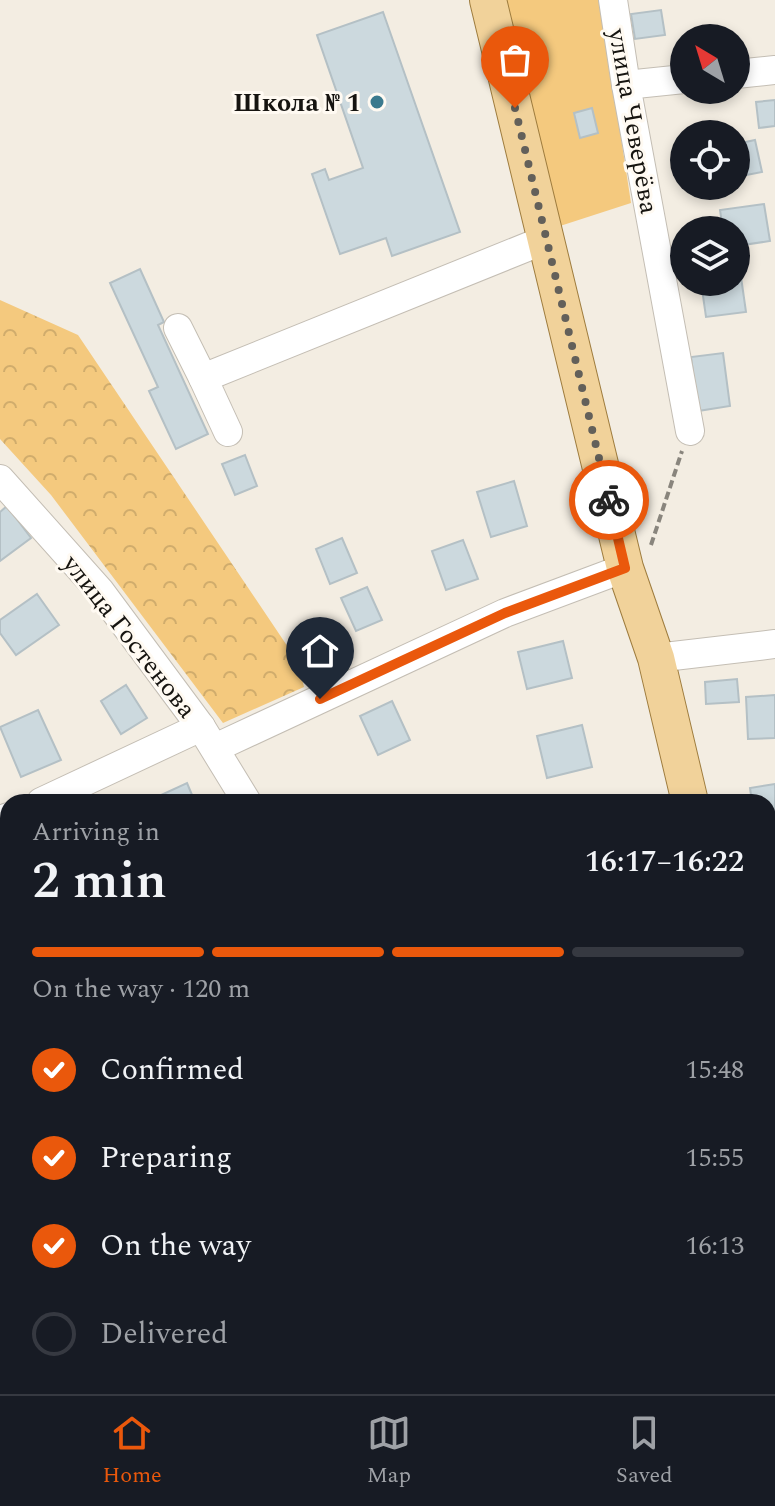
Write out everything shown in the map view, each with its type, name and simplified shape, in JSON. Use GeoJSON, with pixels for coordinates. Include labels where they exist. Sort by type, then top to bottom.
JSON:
{"type":"FeatureCollection","features":[{"type":"Feature","properties":{"kind":"main road"},"geometry":{"type":"LineString","coordinates":[[488,0],[547,239],[637,560],[688,794]]}},
{"type":"Feature","properties":{"kind":"street","name":"улица Чеверёва"},"geometry":{"type":"LineString","coordinates":[[613,0],[690,431]]}},
{"type":"Feature","properties":{"kind":"street"},"geometry":{"type":"LineString","coordinates":[[750,73],[775,70]]}},
{"type":"Feature","properties":{"kind":"street"},"geometry":{"type":"LineString","coordinates":[[626,85],[670,80]]}},
{"type":"Feature","properties":{"kind":"street"},"geometry":{"type":"LineString","coordinates":[[203,378],[547,239]]}},
{"type":"Feature","properties":{"kind":"street"},"geometry":{"type":"LineString","coordinates":[[178,328],[228,432]]}},
{"type":"Feature","properties":{"kind":"street","name":"улица Гостенова"},"geometry":{"type":"LineString","coordinates":[[0,479],[100,591],[208,738],[242,794]]}},
{"type":"Feature","properties":{"kind":"street"},"geometry":{"type":"LineString","coordinates":[[62,794],[208,738],[637,560]]}},
{"type":"Feature","properties":{"kind":"street"},"geometry":{"type":"LineString","coordinates":[[656,658],[775,644]]}},
{"type":"Feature","properties":{"kind":"path"},"geometry":{"type":"LineString","coordinates":[[637,560],[690,431]]}},
{"type":"Feature","properties":{"kind":"green space"},"geometry":{"type":"Polygon","coordinates":[[[502,0],[600,0],[631,203],[560,226],[502,0]]]}},
{"type":"Feature","properties":{"kind":"green space"},"geometry":{"type":"Polygon","coordinates":[[[0,300],[78,335],[298,662],[304,687],[223,723],[51,495],[0,439],[0,300]]]}},
{"type":"Feature","properties":{"kind":"building"},"geometry":{"type":"Polygon","coordinates":[[[661,10],[665,35],[635,39],[631,14],[661,10]]]}},
{"type":"Feature","properties":{"kind":"building","name":"Школа № 1"},"geometry":{"type":"Polygon","coordinates":[[[383,12],[460,232],[392,256],[386,238],[340,254],[312,174],[325,169],[329,180],[363,168],[317,35],[383,12]]]}},
{"type":"Feature","properties":{"kind":"building"},"geometry":{"type":"Polygon","coordinates":[[[775,100],[775,126],[759,128],[756,102],[775,100]]]}},
{"type":"Feature","properties":{"kind":"building"},"geometry":{"type":"Polygon","coordinates":[[[592,108],[598,133],[580,138],[574,113],[592,108]]]}},
{"type":"Feature","properties":{"kind":"building"},"geometry":{"type":"Polygon","coordinates":[[[755,140],[762,172],[750,174],[750,141],[755,140]]]}},
{"type":"Feature","properties":{"kind":"building"},"geometry":{"type":"Polygon","coordinates":[[[764,204],[770,241],[750,244],[750,216],[721,216],[720,210],[764,204]]]}},
{"type":"Feature","properties":{"kind":"building"},"geometry":{"type":"Polygon","coordinates":[[[140,269],[164,322],[158,325],[208,434],[176,449],[149,391],[158,387],[110,283],[140,269]]]}},
{"type":"Feature","properties":{"kind":"building"},"geometry":{"type":"Polygon","coordinates":[[[703,296],[744,296],[746,312],[706,317],[703,296]]]}},
{"type":"Feature","properties":{"kind":"building"},"geometry":{"type":"Polygon","coordinates":[[[723,353],[730,406],[698,411],[691,357],[723,353]]]}},
{"type":"Feature","properties":{"kind":"building"},"geometry":{"type":"Polygon","coordinates":[[[245,455],[257,486],[235,495],[222,464],[245,455]]]}},
{"type":"Feature","properties":{"kind":"building"},"geometry":{"type":"Polygon","coordinates":[[[514,481],[527,526],[491,537],[477,492],[514,481]]]}},
{"type":"Feature","properties":{"kind":"building"},"geometry":{"type":"Polygon","coordinates":[[[7,506],[31,538],[0,561],[0,512],[7,506]]]}},
{"type":"Feature","properties":{"kind":"building"},"geometry":{"type":"Polygon","coordinates":[[[342,538],[357,573],[330,584],[316,549],[342,538]]]}},
{"type":"Feature","properties":{"kind":"building"},"geometry":{"type":"Polygon","coordinates":[[[463,540],[478,579],[446,590],[432,551],[463,540]]]}},
{"type":"Feature","properties":{"kind":"building"},"geometry":{"type":"Polygon","coordinates":[[[367,587],[382,620],[356,631],[341,598],[367,587]]]}},
{"type":"Feature","properties":{"kind":"building"},"geometry":{"type":"Polygon","coordinates":[[[37,594],[59,625],[16,655],[0,633],[0,620],[37,594]]]}},
{"type":"Feature","properties":{"kind":"building"},"geometry":{"type":"Polygon","coordinates":[[[563,641],[572,678],[527,689],[518,652],[563,641]]]}},
{"type":"Feature","properties":{"kind":"building"},"geometry":{"type":"Polygon","coordinates":[[[737,679],[739,702],[706,704],[705,682],[737,679]]]}},
{"type":"Feature","properties":{"kind":"building"},"geometry":{"type":"Polygon","coordinates":[[[126,685],[147,718],[121,734],[101,701],[126,685]]]}},
{"type":"Feature","properties":{"kind":"building"},"geometry":{"type":"Polygon","coordinates":[[[775,695],[775,738],[748,739],[746,697],[775,695]]]}},
{"type":"Feature","properties":{"kind":"building"},"geometry":{"type":"Polygon","coordinates":[[[392,701],[410,740],[378,755],[360,716],[392,701]]]}},
{"type":"Feature","properties":{"kind":"building"},"geometry":{"type":"Polygon","coordinates":[[[38,710],[61,760],[21,777],[0,727],[38,710]]]}},
{"type":"Feature","properties":{"kind":"building"},"geometry":{"type":"Polygon","coordinates":[[[582,725],[592,767],[547,778],[537,736],[582,725]]]}},
{"type":"Feature","properties":{"kind":"building"},"geometry":{"type":"Polygon","coordinates":[[[187,783],[192,794],[163,794],[187,783]]]}},
{"type":"Feature","properties":{"kind":"building"},"geometry":{"type":"Polygon","coordinates":[[[775,784],[775,794],[751,794],[750,788],[775,784]]]}},
{"type":"Feature","properties":{"kind":"way so far"},"geometry":{"type":"LineString","coordinates":[[515,108],[609,500]]}},
{"type":"Feature","properties":{"kind":"place","name":"Школа № 1"},"geometry":{"type":"Point","coordinates":[377,102]}},
{"type":"Feature","properties":{"kind":"route"},"geometry":{"type":"LineString","coordinates":[[320,699],[505,613],[625,568],[609,500]]}}]}
